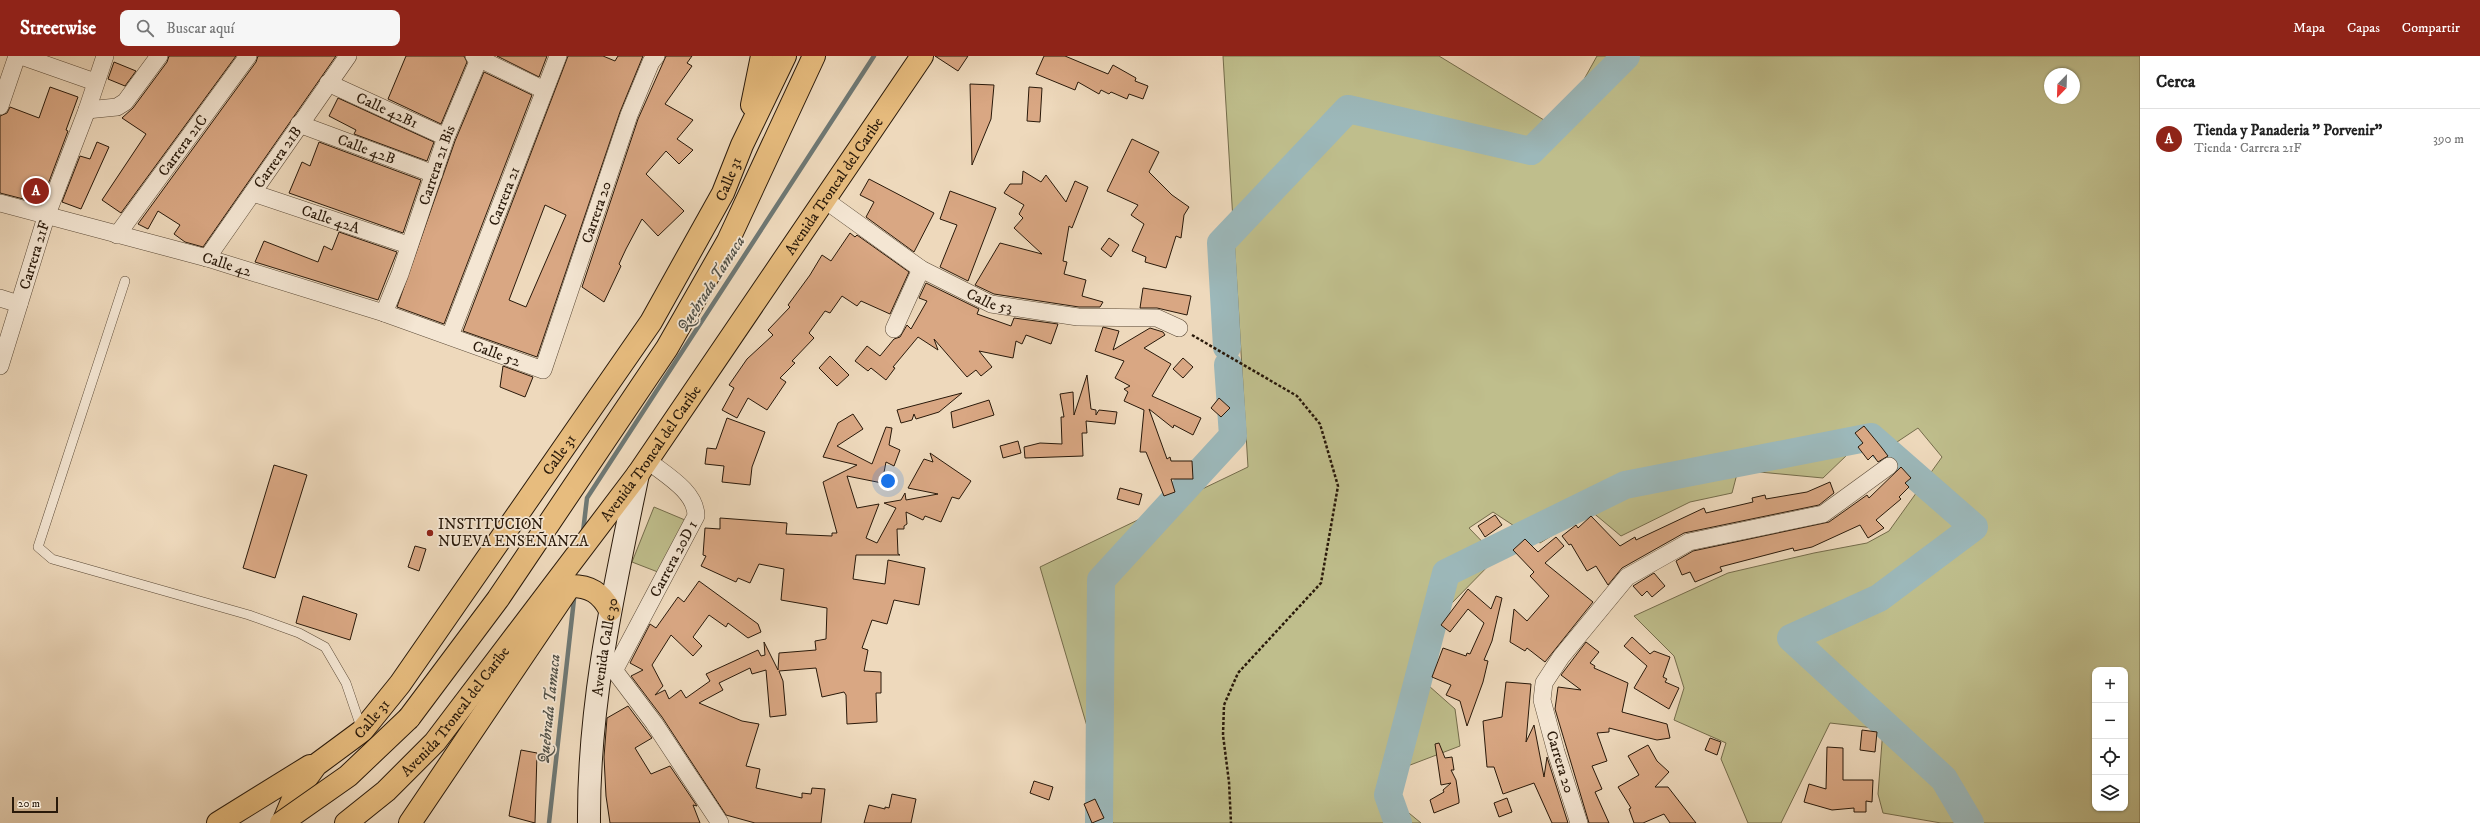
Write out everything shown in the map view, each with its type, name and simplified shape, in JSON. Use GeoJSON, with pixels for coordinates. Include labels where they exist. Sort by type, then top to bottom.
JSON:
{"type":"FeatureCollection","features":[{"type":"Feature","properties":{"kind":"main road"},"geometry":{"type":"LineString","coordinates":[[742,145],[762,56]]}},
{"type":"Feature","properties":{"kind":"main road"},"geometry":{"type":"LineString","coordinates":[[742,145],[785,56]]}},
{"type":"Feature","properties":{"kind":"main road","name":"Avenida Troncal del Caribe"},"geometry":{"type":"LineString","coordinates":[[282,823],[348,776],[409,718],[498,599],[668,348],[728,241],[814,56]]}},
{"type":"Feature","properties":{"kind":"main road","name":"Avenida Troncal del Caribe"},"geometry":{"type":"LineString","coordinates":[[346,823],[386,791],[435,742],[642,467],[922,56]]}},
{"type":"Feature","properties":{"kind":"main road","name":"Calle 31"},"geometry":{"type":"LineString","coordinates":[[282,823],[295,794],[316,766],[362,731],[400,684],[651,322],[723,193],[742,145]]}},
{"type":"Feature","properties":{"kind":"main road"},"geometry":{"type":"LineString","coordinates":[[410,823],[570,586],[642,467]]}},
{"type":"Feature","properties":{"kind":"main road","name":"Avenida Calle 30"},"geometry":{"type":"LineString","coordinates":[[589,823],[589,769],[608,662],[610,610],[642,467]]}},
{"type":"Feature","properties":{"kind":"main road"},"geometry":{"type":"LineString","coordinates":[[570,586],[580,586],[594,591],[605,601],[610,610]]}},
{"type":"Feature","properties":{"kind":"main road","name":"Calle 31"},"geometry":{"type":"LineString","coordinates":[[218,823],[345,744]]}},
{"type":"Feature","properties":{"kind":"main road"},"geometry":{"type":"LineString","coordinates":[[417,823],[425,801]]}},
{"type":"Feature","properties":{"kind":"street"},"geometry":{"type":"LineString","coordinates":[[0,106],[17,56]]}},
{"type":"Feature","properties":{"kind":"street"},"geometry":{"type":"LineString","coordinates":[[22,56],[95,82]]}},
{"type":"Feature","properties":{"kind":"street","name":"Carrera 21F"},"geometry":{"type":"LineString","coordinates":[[0,366],[46,217],[87,110],[95,82],[105,56]]}},
{"type":"Feature","properties":{"kind":"street"},"geometry":{"type":"LineString","coordinates":[[87,110],[117,107],[126,102],[159,56]]}},
{"type":"Feature","properties":{"kind":"street","name":"Carrera 21C"},"geometry":{"type":"LineString","coordinates":[[118,235],[248,56]]}},
{"type":"Feature","properties":{"kind":"street","name":"Carrera 21B"},"geometry":{"type":"LineString","coordinates":[[207,258],[299,124],[348,56]]}},
{"type":"Feature","properties":{"kind":"street","name":"Carrera 21"},"geometry":{"type":"LineString","coordinates":[[450,336],[558,56]]}},
{"type":"Feature","properties":{"kind":"street","name":"Carrera 20"},"geometry":{"type":"LineString","coordinates":[[542,370],[629,115],[651,62],[656,56]]}},
{"type":"Feature","properties":{"kind":"street"},"geometry":{"type":"LineString","coordinates":[[477,58],[544,90]]}},
{"type":"Feature","properties":{"kind":"street","name":"Carrera 21 Bis"},"geometry":{"type":"LineString","coordinates":[[384,313],[400,274],[408,245],[446,137],[477,58]]}},
{"type":"Feature","properties":{"kind":"street","name":"Calle 42B1"},"geometry":{"type":"LineString","coordinates":[[328,84],[446,137]]}},
{"type":"Feature","properties":{"kind":"street","name":"Calle 42B"},"geometry":{"type":"LineString","coordinates":[[299,124],[434,174]]}},
{"type":"Feature","properties":{"kind":"street","name":"Calle 42A"},"geometry":{"type":"LineString","coordinates":[[253,193],[408,245]]}},
{"type":"Feature","properties":{"kind":"street","name":"Calle 53"},"geometry":{"type":"LineString","coordinates":[[825,200],[922,269],[991,304],[1078,317],[1157,318],[1179,328]]}},
{"type":"Feature","properties":{"kind":"street","name":"Calle 42"},"geometry":{"type":"LineString","coordinates":[[0,203],[46,217],[207,258],[384,313],[450,336]]}},
{"type":"Feature","properties":{"kind":"street"},"geometry":{"type":"LineString","coordinates":[[894,329],[922,269]]}},
{"type":"Feature","properties":{"kind":"street"},"geometry":{"type":"LineString","coordinates":[[0,298],[19,304]]}},
{"type":"Feature","properties":{"kind":"street","name":"Calle 52"},"geometry":{"type":"LineString","coordinates":[[450,336],[542,370]]}},
{"type":"Feature","properties":{"kind":"street","name":"Carrera 20"},"geometry":{"type":"LineString","coordinates":[[1579,823],[1556,752],[1542,700],[1544,683],[1561,657],[1627,577],[1689,542],[1822,514],[1889,466]]}},
{"type":"Feature","properties":{"kind":"street","name":"Carrera 20D 1"},"geometry":{"type":"LineString","coordinates":[[608,662],[696,516],[694,502],[685,492],[642,467]]}},
{"type":"Feature","properties":{"kind":"street"},"geometry":{"type":"LineString","coordinates":[[608,662],[654,723],[720,823]]}},
{"type":"Feature","properties":{"kind":"lane"},"geometry":{"type":"LineString","coordinates":[[124,281],[38,547],[52,559],[250,615],[299,633],[325,646],[346,683],[362,731]]}},
{"type":"Feature","properties":{"kind":"path"},"geometry":{"type":"LineString","coordinates":[[1179,328],[1297,396],[1320,424],[1338,486],[1321,583],[1238,673],[1224,705],[1223,735],[1229,782],[1231,823]]}},
{"type":"Feature","properties":{"kind":"shaded area"},"geometry":{"type":"Polygon","coordinates":[[[1223,56],[1439,56],[1557,128],[1597,56],[2140,56],[2140,823],[1941,823],[1883,813],[1878,794],[1883,729],[1830,723],[1781,823],[1748,823],[1721,759],[1726,743],[1674,720],[1684,688],[1674,656],[1634,616],[1728,573],[1814,553],[1867,543],[1889,531],[1942,457],[1918,428],[1888,448],[1873,430],[1823,478],[1738,470],[1732,493],[1690,502],[1621,536],[1591,511],[1540,543],[1493,512],[1469,528],[1497,557],[1450,605],[1420,678],[1455,709],[1460,746],[1384,775],[1392,799],[1421,823],[1113,823],[1109,811],[1108,768],[1094,750],[1040,567],[1248,467],[1223,56]]]}},
{"type":"Feature","properties":{"kind":"shaded area"},"geometry":{"type":"Polygon","coordinates":[[[654,507],[685,520],[663,574],[632,562],[654,507]]]}},
{"type":"Feature","properties":{"kind":"building"},"geometry":{"type":"Polygon","coordinates":[[[169,56],[236,56],[121,213],[102,200],[146,134],[122,118],[133,108],[167,62],[169,56]]]}},
{"type":"Feature","properties":{"kind":"building"},"geometry":{"type":"Polygon","coordinates":[[[258,56],[336,56],[203,247],[185,242],[174,234],[180,225],[158,211],[148,229],[138,224],[256,62],[258,56]]]}},
{"type":"Feature","properties":{"kind":"building"},"geometry":{"type":"Polygon","coordinates":[[[406,56],[464,56],[467,62],[441,124],[388,99],[406,56]]]}},
{"type":"Feature","properties":{"kind":"building"},"geometry":{"type":"Polygon","coordinates":[[[497,56],[547,56],[539,77],[497,56]]]}},
{"type":"Feature","properties":{"kind":"building"},"geometry":{"type":"Polygon","coordinates":[[[568,56],[603,56],[615,61],[618,56],[643,56],[620,112],[537,357],[463,331],[568,56]],[[545,205],[509,300],[526,307],[566,215],[545,205]]]}},
{"type":"Feature","properties":{"kind":"building"},"geometry":{"type":"Polygon","coordinates":[[[666,56],[692,56],[687,63],[692,66],[665,104],[693,120],[677,139],[693,150],[679,164],[666,151],[646,174],[684,211],[658,236],[642,219],[619,264],[621,266],[604,302],[582,287],[638,119],[666,56]]]}},
{"type":"Feature","properties":{"kind":"building"},"geometry":{"type":"Polygon","coordinates":[[[935,56],[968,56],[958,71],[935,56]]]}},
{"type":"Feature","properties":{"kind":"building"},"geometry":{"type":"Polygon","coordinates":[[[1044,56],[1065,56],[1108,74],[1113,65],[1136,78],[1135,81],[1148,86],[1143,99],[1129,94],[1127,99],[1111,92],[1109,94],[1101,90],[1099,94],[1078,82],[1075,90],[1036,74],[1044,56]]]}},
{"type":"Feature","properties":{"kind":"building"},"geometry":{"type":"Polygon","coordinates":[[[114,62],[136,71],[125,86],[108,79],[114,62]]]}},
{"type":"Feature","properties":{"kind":"building"},"geometry":{"type":"Polygon","coordinates":[[[484,72],[532,95],[444,324],[397,307],[455,141],[484,72]]]}},
{"type":"Feature","properties":{"kind":"building"},"geometry":{"type":"Polygon","coordinates":[[[970,84],[994,85],[991,119],[972,165],[970,84]]]}},
{"type":"Feature","properties":{"kind":"building"},"geometry":{"type":"Polygon","coordinates":[[[50,87],[78,97],[66,130],[68,131],[44,195],[42,194],[39,203],[0,193],[0,116],[7,113],[10,107],[39,118],[50,87]]]}},
{"type":"Feature","properties":{"kind":"building"},"geometry":{"type":"Polygon","coordinates":[[[1029,87],[1042,88],[1040,122],[1027,121],[1029,87]]]}},
{"type":"Feature","properties":{"kind":"building"},"geometry":{"type":"Polygon","coordinates":[[[338,98],[434,142],[427,161],[354,134],[356,130],[329,116],[338,98]]]}},
{"type":"Feature","properties":{"kind":"building"},"geometry":{"type":"Polygon","coordinates":[[[1132,139],[1159,152],[1149,172],[1172,195],[1189,207],[1184,215],[1181,238],[1176,236],[1166,268],[1145,262],[1146,257],[1132,251],[1144,224],[1131,215],[1138,205],[1107,191],[1132,139]]]}},
{"type":"Feature","properties":{"kind":"building"},"geometry":{"type":"Polygon","coordinates":[[[97,142],[109,147],[81,209],[62,202],[80,156],[90,159],[97,142]]]}},
{"type":"Feature","properties":{"kind":"building"},"geometry":{"type":"Polygon","coordinates":[[[319,142],[421,180],[403,233],[289,193],[302,162],[310,166],[319,142]]]}},
{"type":"Feature","properties":{"kind":"building"},"geometry":{"type":"Polygon","coordinates":[[[1023,171],[1041,182],[1046,175],[1066,202],[1075,181],[1088,187],[1072,228],[1069,226],[1063,261],[1067,262],[1064,274],[1086,280],[1082,296],[1103,302],[1100,307],[1079,307],[994,294],[975,285],[1000,243],[1042,254],[1014,228],[1023,218],[1019,214],[1024,205],[1004,193],[1010,184],[1022,184],[1023,171]]]}},
{"type":"Feature","properties":{"kind":"building"},"geometry":{"type":"Polygon","coordinates":[[[869,179],[934,213],[914,252],[866,217],[874,202],[860,195],[869,179]]]}},
{"type":"Feature","properties":{"kind":"building"},"geometry":{"type":"Polygon","coordinates":[[[950,191],[996,208],[968,281],[940,267],[957,225],[940,219],[950,191]]]}},
{"type":"Feature","properties":{"kind":"building"},"geometry":{"type":"Polygon","coordinates":[[[339,232],[397,252],[378,300],[255,262],[264,241],[318,262],[324,246],[332,250],[339,232]]]}},
{"type":"Feature","properties":{"kind":"building"},"geometry":{"type":"Polygon","coordinates":[[[850,233],[855,237],[857,235],[909,272],[890,314],[861,301],[857,306],[842,296],[830,313],[825,311],[809,333],[814,338],[792,361],[795,363],[780,378],[786,382],[767,410],[748,398],[737,418],[722,410],[734,388],[729,385],[747,359],[773,335],[768,330],[790,307],[788,305],[810,275],[822,255],[831,261],[850,233]]]}},
{"type":"Feature","properties":{"kind":"building"},"geometry":{"type":"Polygon","coordinates":[[[1109,238],[1119,245],[1111,257],[1101,249],[1109,238]]]}},
{"type":"Feature","properties":{"kind":"building"},"geometry":{"type":"Polygon","coordinates":[[[926,283],[979,309],[977,314],[1011,326],[1014,318],[1058,324],[1051,344],[1026,335],[1022,344],[1016,341],[1013,358],[979,351],[992,367],[981,376],[976,370],[967,377],[934,339],[938,350],[918,337],[893,367],[895,368],[886,380],[871,368],[868,371],[855,361],[867,346],[880,356],[894,339],[900,337],[907,325],[911,329],[927,301],[919,298],[926,283]]]}},
{"type":"Feature","properties":{"kind":"building"},"geometry":{"type":"Polygon","coordinates":[[[1143,288],[1191,296],[1187,315],[1157,308],[1140,308],[1143,288]]]}},
{"type":"Feature","properties":{"kind":"building"},"geometry":{"type":"Polygon","coordinates":[[[1103,327],[1119,331],[1113,350],[1150,328],[1163,332],[1165,335],[1144,348],[1171,364],[1152,396],[1201,418],[1193,435],[1174,425],[1173,428],[1149,409],[1167,459],[1170,457],[1171,461],[1192,461],[1193,479],[1171,479],[1175,492],[1164,496],[1146,452],[1140,452],[1144,410],[1124,401],[1128,392],[1124,389],[1130,386],[1115,378],[1124,361],[1095,351],[1103,327]]]}},
{"type":"Feature","properties":{"kind":"building"},"geometry":{"type":"Polygon","coordinates":[[[830,356],[849,375],[837,386],[819,368],[830,356]]]}},
{"type":"Feature","properties":{"kind":"building"},"geometry":{"type":"Polygon","coordinates":[[[1183,358],[1193,367],[1183,378],[1173,369],[1183,358]]]}},
{"type":"Feature","properties":{"kind":"building"},"geometry":{"type":"Polygon","coordinates":[[[503,366],[533,377],[525,397],[500,387],[503,366]]]}},
{"type":"Feature","properties":{"kind":"building"},"geometry":{"type":"Polygon","coordinates":[[[1087,375],[1091,409],[1096,410],[1096,415],[1099,410],[1117,412],[1115,424],[1086,421],[1087,433],[1082,433],[1083,456],[1025,458],[1024,447],[1040,443],[1062,444],[1061,417],[1064,417],[1060,394],[1073,392],[1074,415],[1087,375]]]}},
{"type":"Feature","properties":{"kind":"building"},"geometry":{"type":"Polygon","coordinates":[[[962,393],[939,412],[916,419],[914,414],[912,420],[901,423],[897,410],[962,393]]]}},
{"type":"Feature","properties":{"kind":"building"},"geometry":{"type":"Polygon","coordinates":[[[1219,398],[1230,408],[1221,417],[1211,408],[1219,398]]]}},
{"type":"Feature","properties":{"kind":"building"},"geometry":{"type":"Polygon","coordinates":[[[989,400],[994,415],[953,428],[951,412],[989,400]]]}},
{"type":"Feature","properties":{"kind":"building"},"geometry":{"type":"Polygon","coordinates":[[[853,414],[863,429],[837,446],[872,464],[886,427],[892,428],[889,445],[900,450],[894,466],[886,462],[882,483],[847,476],[857,508],[879,504],[866,538],[877,543],[896,508],[884,503],[901,500],[905,493],[906,500],[938,494],[908,488],[924,459],[933,462],[930,453],[971,481],[959,499],[952,497],[941,522],[925,516],[923,520],[906,512],[907,524],[904,526],[904,529],[897,529],[898,554],[900,555],[856,555],[853,579],[885,584],[888,560],[925,568],[919,605],[894,600],[887,624],[872,620],[862,648],[868,650],[864,671],[881,672],[881,693],[876,693],[877,722],[847,724],[846,695],[844,692],[822,697],[816,668],[779,671],[783,681],[786,715],[770,717],[766,670],[752,674],[750,668],[719,683],[723,690],[699,703],[742,721],[759,724],[746,766],[760,769],[756,788],[802,798],[802,793],[811,794],[812,788],[825,789],[821,823],[755,823],[726,815],[662,717],[631,676],[643,670],[630,663],[650,624],[656,628],[678,597],[684,602],[699,581],[758,624],[761,632],[748,638],[728,623],[726,627],[709,615],[693,637],[702,646],[693,656],[671,635],[652,665],[663,686],[655,695],[665,690],[669,699],[681,690],[686,698],[710,681],[706,674],[758,650],[761,656],[765,655],[764,642],[778,670],[779,653],[816,650],[815,641],[826,639],[827,608],[781,600],[784,569],[759,564],[750,583],[738,578],[736,582],[701,566],[706,556],[703,555],[705,528],[720,529],[720,518],[787,523],[786,534],[832,536],[832,533],[837,533],[823,482],[857,465],[823,457],[838,423],[853,414]]]}},
{"type":"Feature","properties":{"kind":"building"},"geometry":{"type":"Polygon","coordinates":[[[727,418],[765,432],[752,467],[750,485],[722,482],[724,466],[705,464],[707,448],[716,449],[727,418]]]}},
{"type":"Feature","properties":{"kind":"building"},"geometry":{"type":"Polygon","coordinates":[[[1864,426],[1888,456],[1878,462],[1873,455],[1868,460],[1858,447],[1863,443],[1855,433],[1864,426]]]}},
{"type":"Feature","properties":{"kind":"building"},"geometry":{"type":"Polygon","coordinates":[[[1018,441],[1021,453],[1003,458],[1000,446],[1018,441]]]}},
{"type":"Feature","properties":{"kind":"building"},"geometry":{"type":"Polygon","coordinates":[[[274,465],[307,475],[275,578],[243,568],[274,465]]]}},
{"type":"Feature","properties":{"kind":"building"},"geometry":{"type":"Polygon","coordinates":[[[1901,467],[1911,478],[1905,483],[1909,487],[1899,497],[1901,499],[1876,520],[1884,528],[1868,538],[1860,525],[1812,547],[1794,551],[1793,548],[1720,567],[1722,571],[1695,582],[1690,572],[1682,575],[1676,561],[1693,551],[1829,522],[1867,495],[1869,498],[1901,467]]]}},
{"type":"Feature","properties":{"kind":"building"},"geometry":{"type":"Polygon","coordinates":[[[1830,482],[1834,493],[1819,505],[1684,533],[1622,568],[1608,585],[1596,566],[1587,571],[1571,544],[1569,545],[1562,536],[1576,525],[1578,528],[1591,516],[1620,546],[1635,537],[1636,540],[1704,508],[1706,513],[1753,502],[1752,498],[1765,495],[1766,499],[1807,492],[1830,482]]]}},
{"type":"Feature","properties":{"kind":"building"},"geometry":{"type":"Polygon","coordinates":[[[1120,488],[1142,494],[1139,505],[1117,499],[1120,488]]]}},
{"type":"Feature","properties":{"kind":"building"},"geometry":{"type":"Polygon","coordinates":[[[1495,515],[1502,525],[1485,537],[1478,526],[1495,515]]]}},
{"type":"Feature","properties":{"kind":"building"},"geometry":{"type":"Polygon","coordinates":[[[1556,537],[1564,546],[1545,563],[1593,602],[1545,662],[1527,648],[1525,651],[1510,642],[1514,609],[1527,621],[1549,596],[1530,576],[1534,572],[1513,550],[1525,539],[1538,552],[1556,537]]]}},
{"type":"Feature","properties":{"kind":"building"},"geometry":{"type":"Polygon","coordinates":[[[415,546],[426,549],[419,571],[408,567],[415,546]]]}},
{"type":"Feature","properties":{"kind":"building"},"geometry":{"type":"Polygon","coordinates":[[[1654,573],[1665,586],[1652,597],[1647,591],[1642,596],[1633,586],[1654,573]]]}},
{"type":"Feature","properties":{"kind":"building"},"geometry":{"type":"Polygon","coordinates":[[[1468,589],[1491,609],[1496,596],[1502,598],[1492,641],[1484,660],[1488,661],[1483,682],[1467,726],[1460,701],[1446,695],[1451,685],[1432,677],[1443,648],[1466,656],[1467,653],[1470,654],[1484,623],[1468,609],[1450,632],[1441,625],[1468,589]]]}},
{"type":"Feature","properties":{"kind":"building"},"geometry":{"type":"Polygon","coordinates":[[[303,596],[357,614],[350,640],[296,623],[303,596]]]}},
{"type":"Feature","properties":{"kind":"building"},"geometry":{"type":"Polygon","coordinates":[[[1632,637],[1650,654],[1654,651],[1670,657],[1663,677],[1667,679],[1665,682],[1679,688],[1669,709],[1634,688],[1647,666],[1624,646],[1632,637]]]}},
{"type":"Feature","properties":{"kind":"building"},"geometry":{"type":"Polygon","coordinates":[[[1586,642],[1599,652],[1590,663],[1595,666],[1594,668],[1628,683],[1622,712],[1667,724],[1670,738],[1657,740],[1609,728],[1609,732],[1597,733],[1607,761],[1592,766],[1602,789],[1595,792],[1609,823],[1589,823],[1555,709],[1558,687],[1581,690],[1561,675],[1586,642]]]}},
{"type":"Feature","properties":{"kind":"building"},"geometry":{"type":"Polygon","coordinates":[[[1506,682],[1531,684],[1526,742],[1534,725],[1544,777],[1547,757],[1568,823],[1552,823],[1534,783],[1503,794],[1494,767],[1487,767],[1483,721],[1502,717],[1506,682]]]}},
{"type":"Feature","properties":{"kind":"building"},"geometry":{"type":"Polygon","coordinates":[[[628,706],[652,738],[635,748],[651,774],[670,766],[697,806],[693,805],[700,823],[610,823],[606,796],[604,757],[607,718],[628,706]]]}},
{"type":"Feature","properties":{"kind":"building"},"geometry":{"type":"Polygon","coordinates":[[[1862,730],[1877,732],[1875,752],[1860,750],[1862,730]]]}},
{"type":"Feature","properties":{"kind":"building"},"geometry":{"type":"Polygon","coordinates":[[[1710,738],[1721,742],[1717,755],[1705,750],[1710,738]]]}},
{"type":"Feature","properties":{"kind":"building"},"geometry":{"type":"Polygon","coordinates":[[[1439,743],[1445,758],[1452,757],[1454,770],[1451,770],[1456,780],[1459,803],[1434,813],[1430,800],[1444,792],[1443,790],[1451,783],[1441,785],[1435,744],[1439,743]]]}},
{"type":"Feature","properties":{"kind":"building"},"geometry":{"type":"Polygon","coordinates":[[[1648,745],[1657,761],[1669,772],[1655,787],[1668,787],[1696,823],[1670,823],[1664,814],[1643,823],[1634,823],[1629,809],[1631,808],[1618,787],[1639,775],[1628,756],[1648,745]]]}},
{"type":"Feature","properties":{"kind":"building"},"geometry":{"type":"Polygon","coordinates":[[[1827,747],[1843,748],[1843,780],[1873,780],[1872,802],[1866,801],[1866,812],[1854,812],[1854,808],[1832,810],[1804,802],[1809,784],[1826,789],[1827,747]]]}},
{"type":"Feature","properties":{"kind":"building"},"geometry":{"type":"Polygon","coordinates":[[[521,750],[537,753],[535,823],[509,816],[521,750]]]}},
{"type":"Feature","properties":{"kind":"building"},"geometry":{"type":"Polygon","coordinates":[[[1034,781],[1053,787],[1049,800],[1030,793],[1034,781]]]}},
{"type":"Feature","properties":{"kind":"building"},"geometry":{"type":"Polygon","coordinates":[[[892,794],[916,799],[911,823],[864,823],[869,805],[885,809],[885,807],[889,808],[892,794]]]}},
{"type":"Feature","properties":{"kind":"building"},"geometry":{"type":"Polygon","coordinates":[[[1507,798],[1512,812],[1499,817],[1494,803],[1507,798]]]}},
{"type":"Feature","properties":{"kind":"building"},"geometry":{"type":"Polygon","coordinates":[[[1095,799],[1104,818],[1092,823],[1084,804],[1095,799]]]}},
{"type":"Feature","properties":{"kind":"waterway","name":"Quebrada Tamaca"},"geometry":{"type":"LineString","coordinates":[[583,532],[587,498],[874,56]]}},
{"type":"Feature","properties":{"kind":"waterway"},"geometry":{"type":"LineString","coordinates":[[1227,347],[1221,243],[1348,109],[1531,151],[1626,56]]}},
{"type":"Feature","properties":{"kind":"waterway"},"geometry":{"type":"LineString","coordinates":[[1099,823],[1101,580],[1233,436],[1228,365]]}},
{"type":"Feature","properties":{"kind":"waterway"},"geometry":{"type":"LineString","coordinates":[[1398,823],[1388,795],[1446,573],[1625,485],[1871,437],[1974,527],[1879,598],[1791,638],[1944,779],[1970,823]]}},
{"type":"Feature","properties":{"kind":"waterway","name":"Quebrada Tamaca"},"geometry":{"type":"LineString","coordinates":[[549,823],[574,599]]}},
{"type":"Feature","properties":{"kind":"place","name":"Tienda y Panaderia \" Porvenir\""},"geometry":{"type":"Point","coordinates":[36,191]}},
{"type":"Feature","properties":{"kind":"place","name":"INSTITUCION NUEVA ENSEÑANZA"},"geometry":{"type":"Point","coordinates":[430,533]}}]}
